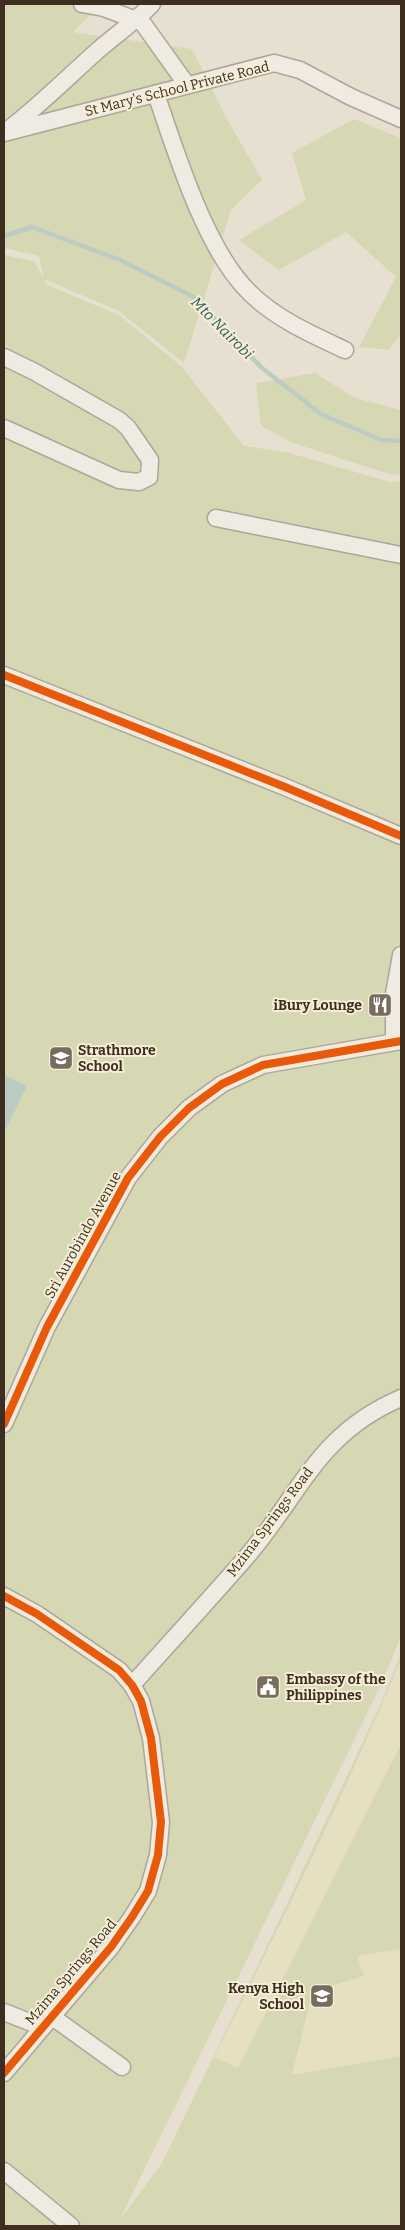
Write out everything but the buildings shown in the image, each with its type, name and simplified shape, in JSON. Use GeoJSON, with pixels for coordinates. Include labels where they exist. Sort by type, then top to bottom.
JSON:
{"type":"FeatureCollection","features":[{"type":"Feature","properties":{"kind":"street"},"geometry":{"type":"LineString","coordinates":[[82,4],[104,8],[138,19],[187,85]]}},
{"type":"Feature","properties":{"kind":"street"},"geometry":{"type":"LineString","coordinates":[[4,133],[39,106],[112,38],[138,19],[152,4]]}},
{"type":"Feature","properties":{"kind":"street","name":"St Mary's School Private Road"},"geometry":{"type":"LineString","coordinates":[[4,133],[274,63],[300,70],[351,97],[401,119]]}},
{"type":"Feature","properties":{"kind":"street"},"geometry":{"type":"LineString","coordinates":[[156,94],[209,232],[228,265],[248,291],[273,311],[296,327],[345,350]]}},
{"type":"Feature","properties":{"kind":"street"},"geometry":{"type":"LineString","coordinates":[[4,357],[33,371],[119,420],[128,428],[150,460],[148,477],[139,482],[130,483],[119,480],[4,428]]}},
{"type":"Feature","properties":{"kind":"street"},"geometry":{"type":"LineString","coordinates":[[216,518],[401,555]]}},
{"type":"Feature","properties":{"kind":"street"},"geometry":{"type":"LineString","coordinates":[[4,674],[286,787],[401,836]]}},
{"type":"Feature","properties":{"kind":"street"},"geometry":{"type":"LineString","coordinates":[[398,1041],[394,994],[401,955]]}},
{"type":"Feature","properties":{"kind":"street","name":"Sri Aurobindo Avenue"},"geometry":{"type":"LineString","coordinates":[[4,1424],[47,1327],[128,1178],[160,1137],[190,1108],[222,1084],[263,1065],[398,1041]]}},
{"type":"Feature","properties":{"kind":"street","name":"Mzima Springs Road"},"geometry":{"type":"LineString","coordinates":[[132,1685],[250,1552],[322,1453],[358,1420],[401,1398]]}},
{"type":"Feature","properties":{"kind":"street","name":"Mzima Springs Road"},"geometry":{"type":"LineString","coordinates":[[4,1596],[37,1614],[110,1664],[132,1685],[141,1702],[151,1738],[161,1822],[158,1854],[148,1891],[132,1917],[110,1947],[4,2073]]}},
{"type":"Feature","properties":{"kind":"street"},"geometry":{"type":"LineString","coordinates":[[4,2012],[47,2022],[122,2067]]}},
{"type":"Feature","properties":{"kind":"street"},"geometry":{"type":"LineString","coordinates":[[4,2172],[71,2226]]}},
{"type":"Feature","properties":{"kind":"shaded area"},"geometry":{"type":"Polygon","coordinates":[[[4,1075],[27,1086],[4,1133],[4,1075]]]}},
{"type":"Feature","properties":{"kind":"shaded area"},"geometry":{"type":"Polygon","coordinates":[[[401,1659],[401,1744],[238,2069],[214,2057],[280,1926],[401,1659]]]}},
{"type":"Feature","properties":{"kind":"shaded area"},"geometry":{"type":"Polygon","coordinates":[[[401,1949],[401,2056],[292,2075],[313,1991],[363,1976],[357,1956],[401,1949]]]}},
{"type":"Feature","properties":{"kind":"green space"},"geometry":{"type":"Polygon","coordinates":[[[4,4],[102,4],[73,32],[192,49],[228,121],[262,180],[231,210],[184,363],[119,311],[44,279],[39,256],[4,248],[4,4]]]}},
{"type":"Feature","properties":{"kind":"green space"},"geometry":{"type":"Polygon","coordinates":[[[354,119],[401,138],[401,334],[389,350],[359,347],[396,277],[346,232],[279,270],[239,240],[306,200],[292,153],[354,119]]]}},
{"type":"Feature","properties":{"kind":"green space"},"geometry":{"type":"Polygon","coordinates":[[[4,255],[34,261],[47,285],[119,315],[182,367],[244,446],[286,452],[390,482],[401,481],[401,1636],[380,1687],[119,2221],[162,2163],[277,1925],[381,1703],[401,1654],[401,1659],[380,1709],[335,1810],[214,2057],[238,2068],[401,1744],[401,1949],[357,1956],[364,1976],[313,1991],[292,2075],[401,2056],[401,2226],[4,2226],[4,255]]]}},
{"type":"Feature","properties":{"kind":"green space"},"geometry":{"type":"Polygon","coordinates":[[[315,373],[355,398],[401,410],[401,474],[392,475],[293,443],[261,426],[256,383],[315,373]]]}},
{"type":"Feature","properties":{"kind":"waterway","name":"Mto Nairobi"},"geometry":{"type":"LineString","coordinates":[[4,236],[32,227],[120,260],[194,297],[262,368],[321,414],[381,440],[401,441]]}},
{"type":"Feature","properties":{"kind":"cycle path"},"geometry":{"type":"LineString","coordinates":[[4,675],[285,787],[401,836]]}},
{"type":"Feature","properties":{"kind":"cycle path"},"geometry":{"type":"LineString","coordinates":[[4,1424],[47,1327],[128,1178],[160,1137],[189,1108],[222,1084],[263,1065],[401,1041]]}},
{"type":"Feature","properties":{"kind":"cycle path"},"geometry":{"type":"LineString","coordinates":[[4,1596],[37,1614],[119,1670],[132,1685],[141,1701],[151,1738],[161,1822],[158,1855],[148,1891],[132,1917],[111,1947],[4,2073]]}},
{"type":"Feature","properties":{"kind":"place","name":"iBury Lounge"},"geometry":{"type":"Point","coordinates":[380,1005]}},
{"type":"Feature","properties":{"kind":"place","name":"Strathmore School"},"geometry":{"type":"Point","coordinates":[61,1058]}},
{"type":"Feature","properties":{"kind":"place","name":"Embassy of the Philippines"},"geometry":{"type":"Point","coordinates":[268,1687]}},
{"type":"Feature","properties":{"kind":"place","name":"Kenya High School"},"geometry":{"type":"Point","coordinates":[322,1996]}}]}
